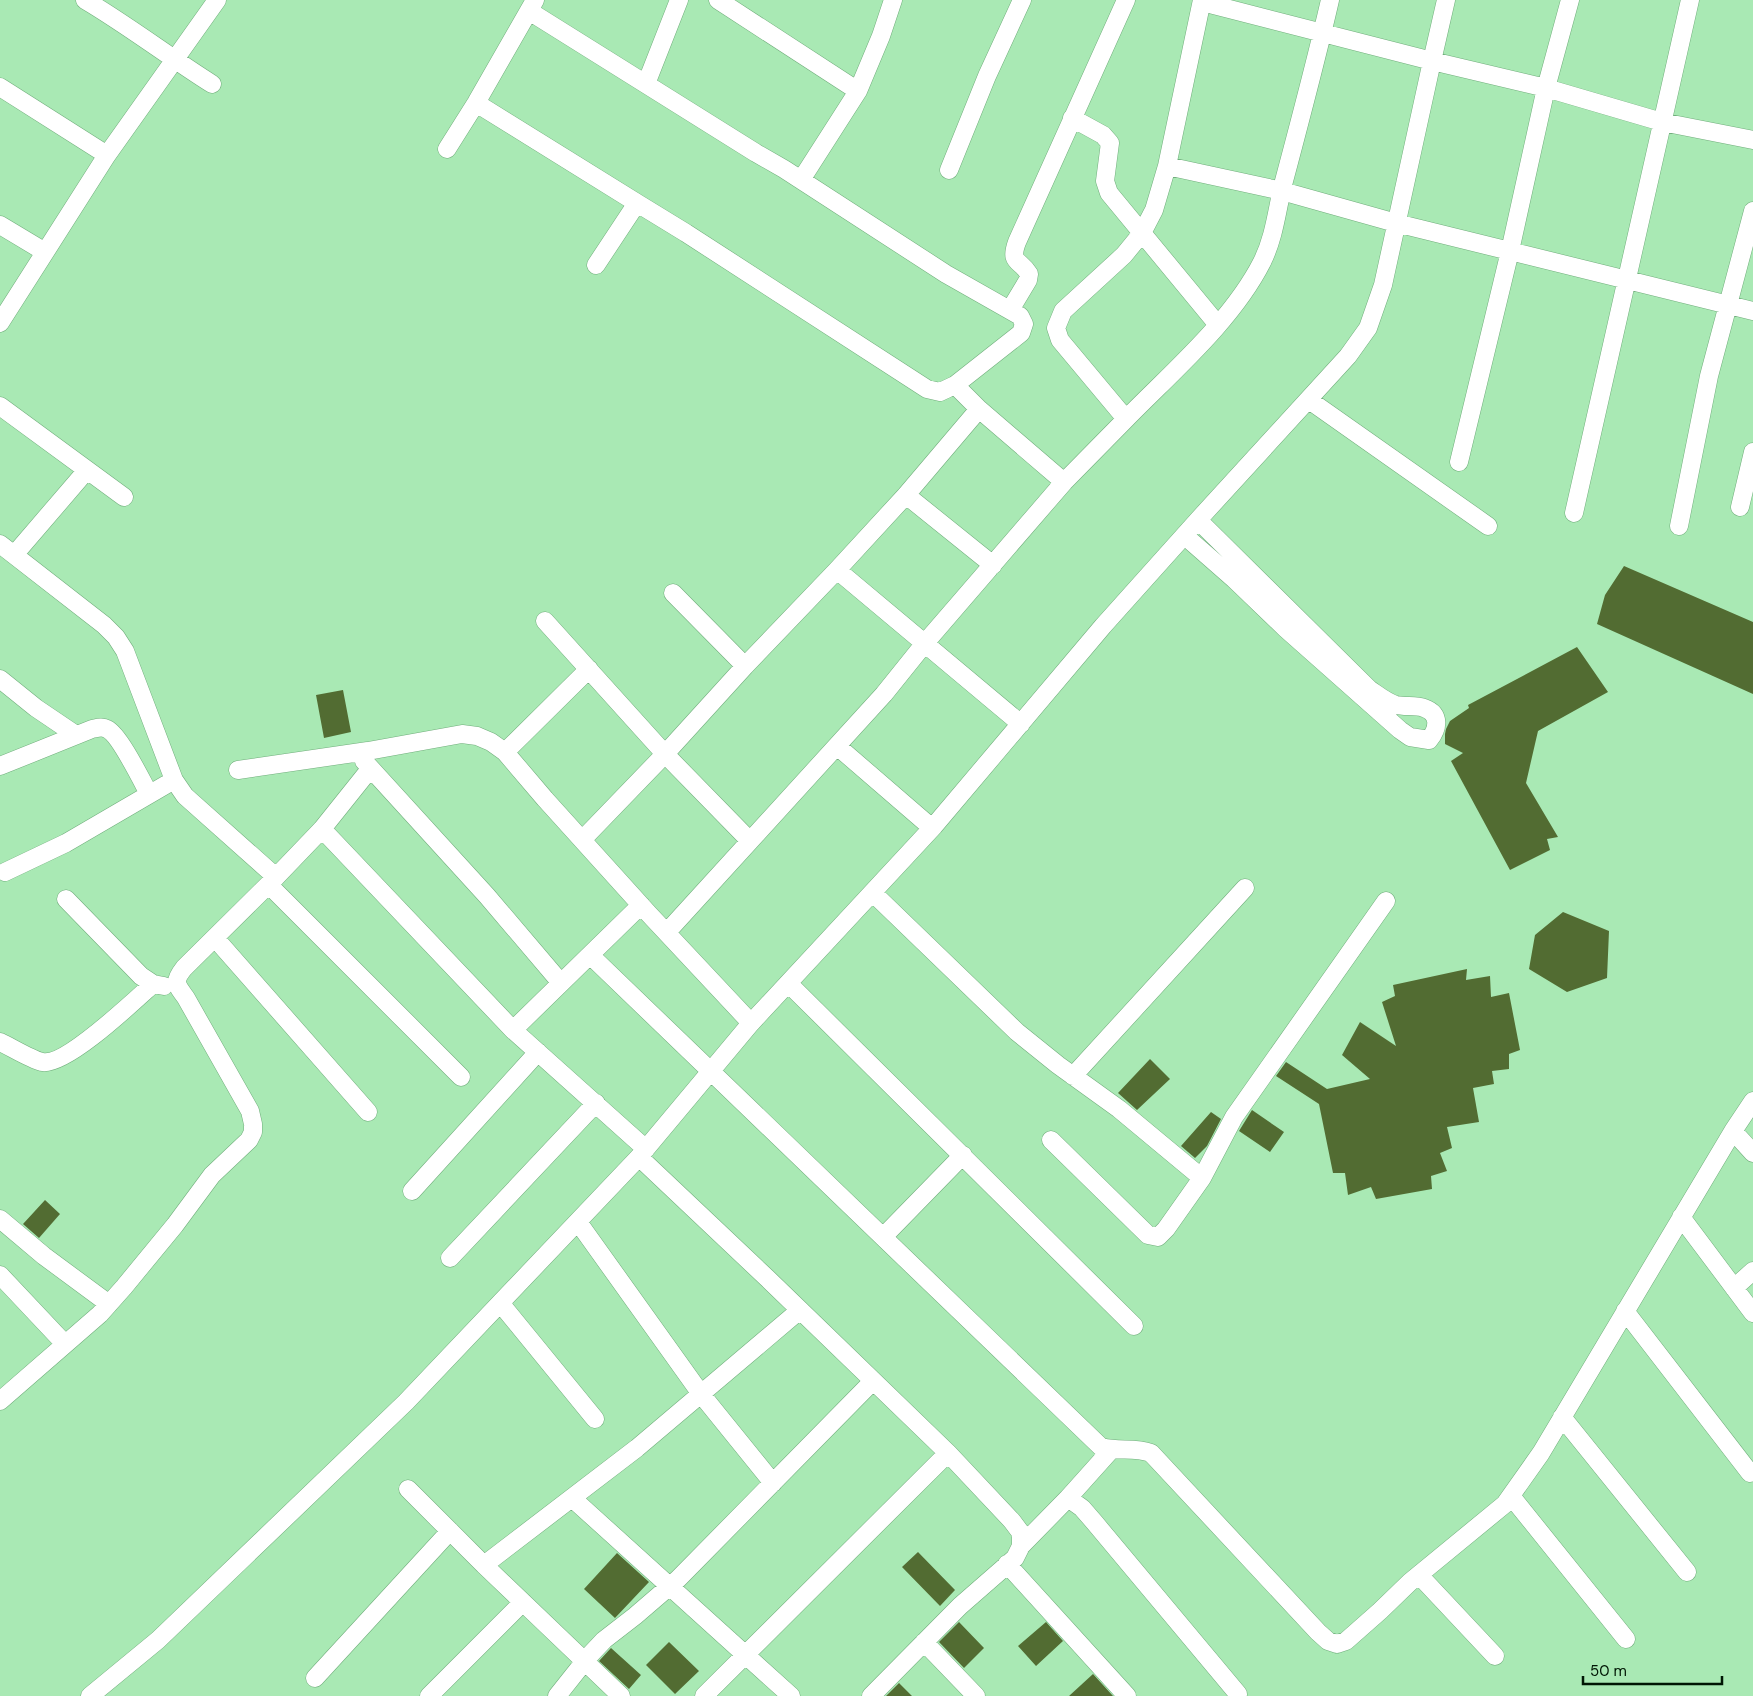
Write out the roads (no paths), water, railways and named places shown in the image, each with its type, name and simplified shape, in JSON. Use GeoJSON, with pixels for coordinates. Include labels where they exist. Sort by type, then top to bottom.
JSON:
{"type":"FeatureCollection","features":[{"type":"Feature","properties":{"kind":"street"},"geometry":{"type":"LineString","coordinates":[[85,0],[107,7],[174,60],[212,84]]}},
{"type":"Feature","properties":{"kind":"street"},"geometry":{"type":"LineString","coordinates":[[0,323],[107,155],[217,0]]}},
{"type":"Feature","properties":{"kind":"street"},"geometry":{"type":"LineString","coordinates":[[646,84],[678,0]]}},
{"type":"Feature","properties":{"kind":"street"},"geometry":{"type":"LineString","coordinates":[[718,0],[858,91]]}},
{"type":"Feature","properties":{"kind":"street"},"geometry":{"type":"LineString","coordinates":[[802,180],[858,91],[881,36],[893,0]]}},
{"type":"Feature","properties":{"kind":"street"},"geometry":{"type":"LineString","coordinates":[[949,170],[987,76],[1022,0]]}},
{"type":"Feature","properties":{"kind":"street"},"geometry":{"type":"LineString","coordinates":[[1010,310],[1028,280],[1029,274],[1014,258],[1013,251],[1126,0]]}},
{"type":"Feature","properties":{"kind":"street"},"geometry":{"type":"LineString","coordinates":[[667,932],[884,694],[1064,482],[1218,325],[1246,289],[1263,260],[1274,230],[1330,0]]}},
{"type":"Feature","properties":{"kind":"street"},"geometry":{"type":"LineString","coordinates":[[90,1696],[172,1626],[406,1402],[643,1153],[751,1023],[932,828],[1103,626],[1348,356],[1368,328],[1383,285],[1446,0]]}},
{"type":"Feature","properties":{"kind":"street"},"geometry":{"type":"LineString","coordinates":[[1458,462],[1510,251],[1546,88],[1570,0]]}},
{"type":"Feature","properties":{"kind":"street"},"geometry":{"type":"LineString","coordinates":[[1574,513],[1690,0]]}},
{"type":"Feature","properties":{"kind":"street"},"geometry":{"type":"LineString","coordinates":[[1126,419],[1060,340],[1056,328],[1063,311],[1124,255],[1142,233],[1154,210],[1166,166],[1202,1],[1322,34],[1546,88],[1662,122],[1753,140]]}},
{"type":"Feature","properties":{"kind":"street"},"geometry":{"type":"LineString","coordinates":[[448,149],[532,6],[646,84],[802,180],[946,274],[1020,316],[1024,324],[1022,333],[955,385],[940,392],[927,389],[686,233],[476,103]]}},
{"type":"Feature","properties":{"kind":"street"},"geometry":{"type":"LineString","coordinates":[[0,87],[107,155]]}},
{"type":"Feature","properties":{"kind":"street"},"geometry":{"type":"LineString","coordinates":[[1072,118],[1103,135],[1110,143],[1106,181],[1109,192],[1218,325]]}},
{"type":"Feature","properties":{"kind":"street"},"geometry":{"type":"LineString","coordinates":[[1166,166],[1282,191],[1396,222],[1753,311]]}},
{"type":"Feature","properties":{"kind":"street"},"geometry":{"type":"LineString","coordinates":[[596,264],[637,203]]}},
{"type":"Feature","properties":{"kind":"street"},"geometry":{"type":"LineString","coordinates":[[1679,526],[1709,376],[1753,211]]}},
{"type":"Feature","properties":{"kind":"street"},"geometry":{"type":"LineString","coordinates":[[0,225],[45,252]]}},
{"type":"Feature","properties":{"kind":"street"},"geometry":{"type":"LineString","coordinates":[[955,385],[979,409],[1064,482]]}},
{"type":"Feature","properties":{"kind":"street"},"geometry":{"type":"LineString","coordinates":[[1309,400],[1488,526]]}},
{"type":"Feature","properties":{"kind":"street"},"geometry":{"type":"LineString","coordinates":[[0,406],[124,497]]}},
{"type":"Feature","properties":{"kind":"street"},"geometry":{"type":"LineString","coordinates":[[582,840],[666,754],[745,666],[906,495],[979,409]]}},
{"type":"Feature","properties":{"kind":"street"},"geometry":{"type":"LineString","coordinates":[[1740,507],[1753,452]]}},
{"type":"Feature","properties":{"kind":"street"},"geometry":{"type":"LineString","coordinates":[[87,470],[7,549],[104,625],[116,637],[125,651],[174,780],[185,796],[273,881],[461,1077]]}},
{"type":"Feature","properties":{"kind":"street"},"geometry":{"type":"LineString","coordinates":[[906,495],[993,565]]}},
{"type":"Feature","properties":{"kind":"street"},"geometry":{"type":"LineString","coordinates":[[1185,536],[1400,730],[1410,737],[1429,740],[1436,732],[1436,721],[1431,712],[1423,708],[1396,705],[1386,701],[1369,689],[1198,520]]}},
{"type":"Feature","properties":{"kind":"street"},"geometry":{"type":"LineString","coordinates":[[836,570],[1021,724]]}},
{"type":"Feature","properties":{"kind":"street"},"geometry":{"type":"LineString","coordinates":[[674,593],[745,666]]}},
{"type":"Feature","properties":{"kind":"street"},"geometry":{"type":"LineString","coordinates":[[545,621],[666,754],[750,841]]}},
{"type":"Feature","properties":{"kind":"street"},"geometry":{"type":"LineString","coordinates":[[505,752],[589,670]]}},
{"type":"Feature","properties":{"kind":"street"},"geometry":{"type":"LineString","coordinates":[[0,679],[36,708],[76,736]]}},
{"type":"Feature","properties":{"kind":"street"},"geometry":{"type":"LineString","coordinates":[[0,766],[101,727],[109,729],[117,738],[149,794]]}},
{"type":"Feature","properties":{"kind":"street"},"geometry":{"type":"LineString","coordinates":[[238,770],[356,753],[462,734],[477,736],[491,742],[505,752],[641,905],[751,1023]]}},
{"type":"Feature","properties":{"kind":"street"},"geometry":{"type":"LineString","coordinates":[[837,746],[932,828]]}},
{"type":"Feature","properties":{"kind":"street"},"geometry":{"type":"LineString","coordinates":[[356,753],[487,896],[561,983]]}},
{"type":"Feature","properties":{"kind":"street"},"geometry":{"type":"LineString","coordinates":[[0,1401],[109,1304],[174,1225],[212,1175],[249,1140],[253,1132],[250,1111],[177,985],[177,978],[184,968],[273,881],[322,829],[370,769]]}},
{"type":"Feature","properties":{"kind":"street"},"geometry":{"type":"LineString","coordinates":[[5,872],[66,843],[174,780]]}},
{"type":"Feature","properties":{"kind":"street"},"geometry":{"type":"LineString","coordinates":[[322,829],[513,1030],[596,1103],[643,1153],[800,1310],[948,1453],[1021,1533],[1020,1546],[1015,1558],[960,1606],[871,1696]]}},
{"type":"Feature","properties":{"kind":"street"},"geometry":{"type":"LineString","coordinates":[[1073,1076],[1245,888]]}},
{"type":"Feature","properties":{"kind":"street"},"geometry":{"type":"LineString","coordinates":[[873,893],[1017,1032],[1119,1109],[1202,1178]]}},
{"type":"Feature","properties":{"kind":"street"},"geometry":{"type":"LineString","coordinates":[[66,899],[141,976],[153,984],[162,986],[177,985]]}},
{"type":"Feature","properties":{"kind":"street"},"geometry":{"type":"LineString","coordinates":[[1051,1140],[1148,1235],[1158,1237],[1166,1229],[1202,1178],[1234,1117],[1386,900]]}},
{"type":"Feature","properties":{"kind":"street"},"geometry":{"type":"LineString","coordinates":[[513,1030],[641,905]]}},
{"type":"Feature","properties":{"kind":"street"},"geometry":{"type":"LineString","coordinates":[[215,938],[368,1112]]}},
{"type":"Feature","properties":{"kind":"street"},"geometry":{"type":"LineString","coordinates":[[590,955],[1101,1447],[1111,1450],[1139,1449],[1150,1453],[1328,1641],[1336,1644],[1346,1641],[1419,1574],[1505,1504],[1541,1453],[1681,1217],[1753,1101]]}},
{"type":"Feature","properties":{"kind":"street"},"geometry":{"type":"LineString","coordinates":[[788,983],[1134,1326]]}},
{"type":"Feature","properties":{"kind":"street"},"geometry":{"type":"LineString","coordinates":[[0,1042],[42,1062],[60,1058],[94,1036],[153,984]]}},
{"type":"Feature","properties":{"kind":"street"},"geometry":{"type":"LineString","coordinates":[[412,1192],[538,1052]]}},
{"type":"Feature","properties":{"kind":"street"},"geometry":{"type":"LineString","coordinates":[[450,1258],[596,1103]]}},
{"type":"Feature","properties":{"kind":"street"},"geometry":{"type":"LineString","coordinates":[[1733,1131],[1753,1153]]}},
{"type":"Feature","properties":{"kind":"street"},"geometry":{"type":"LineString","coordinates":[[883,1237],[962,1156]]}},
{"type":"Feature","properties":{"kind":"street"},"geometry":{"type":"LineString","coordinates":[[1681,1217],[1753,1314]]}},
{"type":"Feature","properties":{"kind":"street"},"geometry":{"type":"LineString","coordinates":[[0,1220],[44,1256],[109,1304]]}},
{"type":"Feature","properties":{"kind":"street"},"geometry":{"type":"LineString","coordinates":[[578,1222],[701,1394],[773,1483]]}},
{"type":"Feature","properties":{"kind":"street"},"geometry":{"type":"LineString","coordinates":[[1734,1288],[1753,1271]]}},
{"type":"Feature","properties":{"kind":"street"},"geometry":{"type":"LineString","coordinates":[[0,1275],[65,1344]]}},
{"type":"Feature","properties":{"kind":"street"},"geometry":{"type":"LineString","coordinates":[[501,1304],[595,1419]]}},
{"type":"Feature","properties":{"kind":"street"},"geometry":{"type":"LineString","coordinates":[[484,1565],[637,1448],[800,1310]]}},
{"type":"Feature","properties":{"kind":"street"},"geometry":{"type":"LineString","coordinates":[[1625,1311],[1750,1473]]}},
{"type":"Feature","properties":{"kind":"street"},"geometry":{"type":"LineString","coordinates":[[557,1696],[584,1661],[604,1640],[669,1586],[873,1381]]}},
{"type":"Feature","properties":{"kind":"street"},"geometry":{"type":"LineString","coordinates":[[1562,1417],[1687,1572]]}},
{"type":"Feature","properties":{"kind":"street"},"geometry":{"type":"LineString","coordinates":[[1020,1546],[1068,1498],[1111,1450]]}},
{"type":"Feature","properties":{"kind":"street"},"geometry":{"type":"LineString","coordinates":[[704,1696],[948,1453]]}},
{"type":"Feature","properties":{"kind":"street"},"geometry":{"type":"LineString","coordinates":[[408,1490],[621,1696]]}},
{"type":"Feature","properties":{"kind":"street"},"geometry":{"type":"LineString","coordinates":[[1511,1496],[1626,1639]]}},
{"type":"Feature","properties":{"kind":"street"},"geometry":{"type":"LineString","coordinates":[[572,1498],[791,1696]]}},
{"type":"Feature","properties":{"kind":"street"},"geometry":{"type":"LineString","coordinates":[[1068,1498],[1082,1508],[1238,1694]]}},
{"type":"Feature","properties":{"kind":"street"},"geometry":{"type":"LineString","coordinates":[[315,1678],[450,1531]]}},
{"type":"Feature","properties":{"kind":"street"},"geometry":{"type":"LineString","coordinates":[[1007,1564],[1128,1696]]}},
{"type":"Feature","properties":{"kind":"street"},"geometry":{"type":"LineString","coordinates":[[1419,1574],[1496,1656]]}},
{"type":"Feature","properties":{"kind":"street"},"geometry":{"type":"LineString","coordinates":[[429,1696],[523,1602]]}},
{"type":"Feature","properties":{"kind":"street"},"geometry":{"type":"LineString","coordinates":[[924,1642],[976,1696]]}}]}
